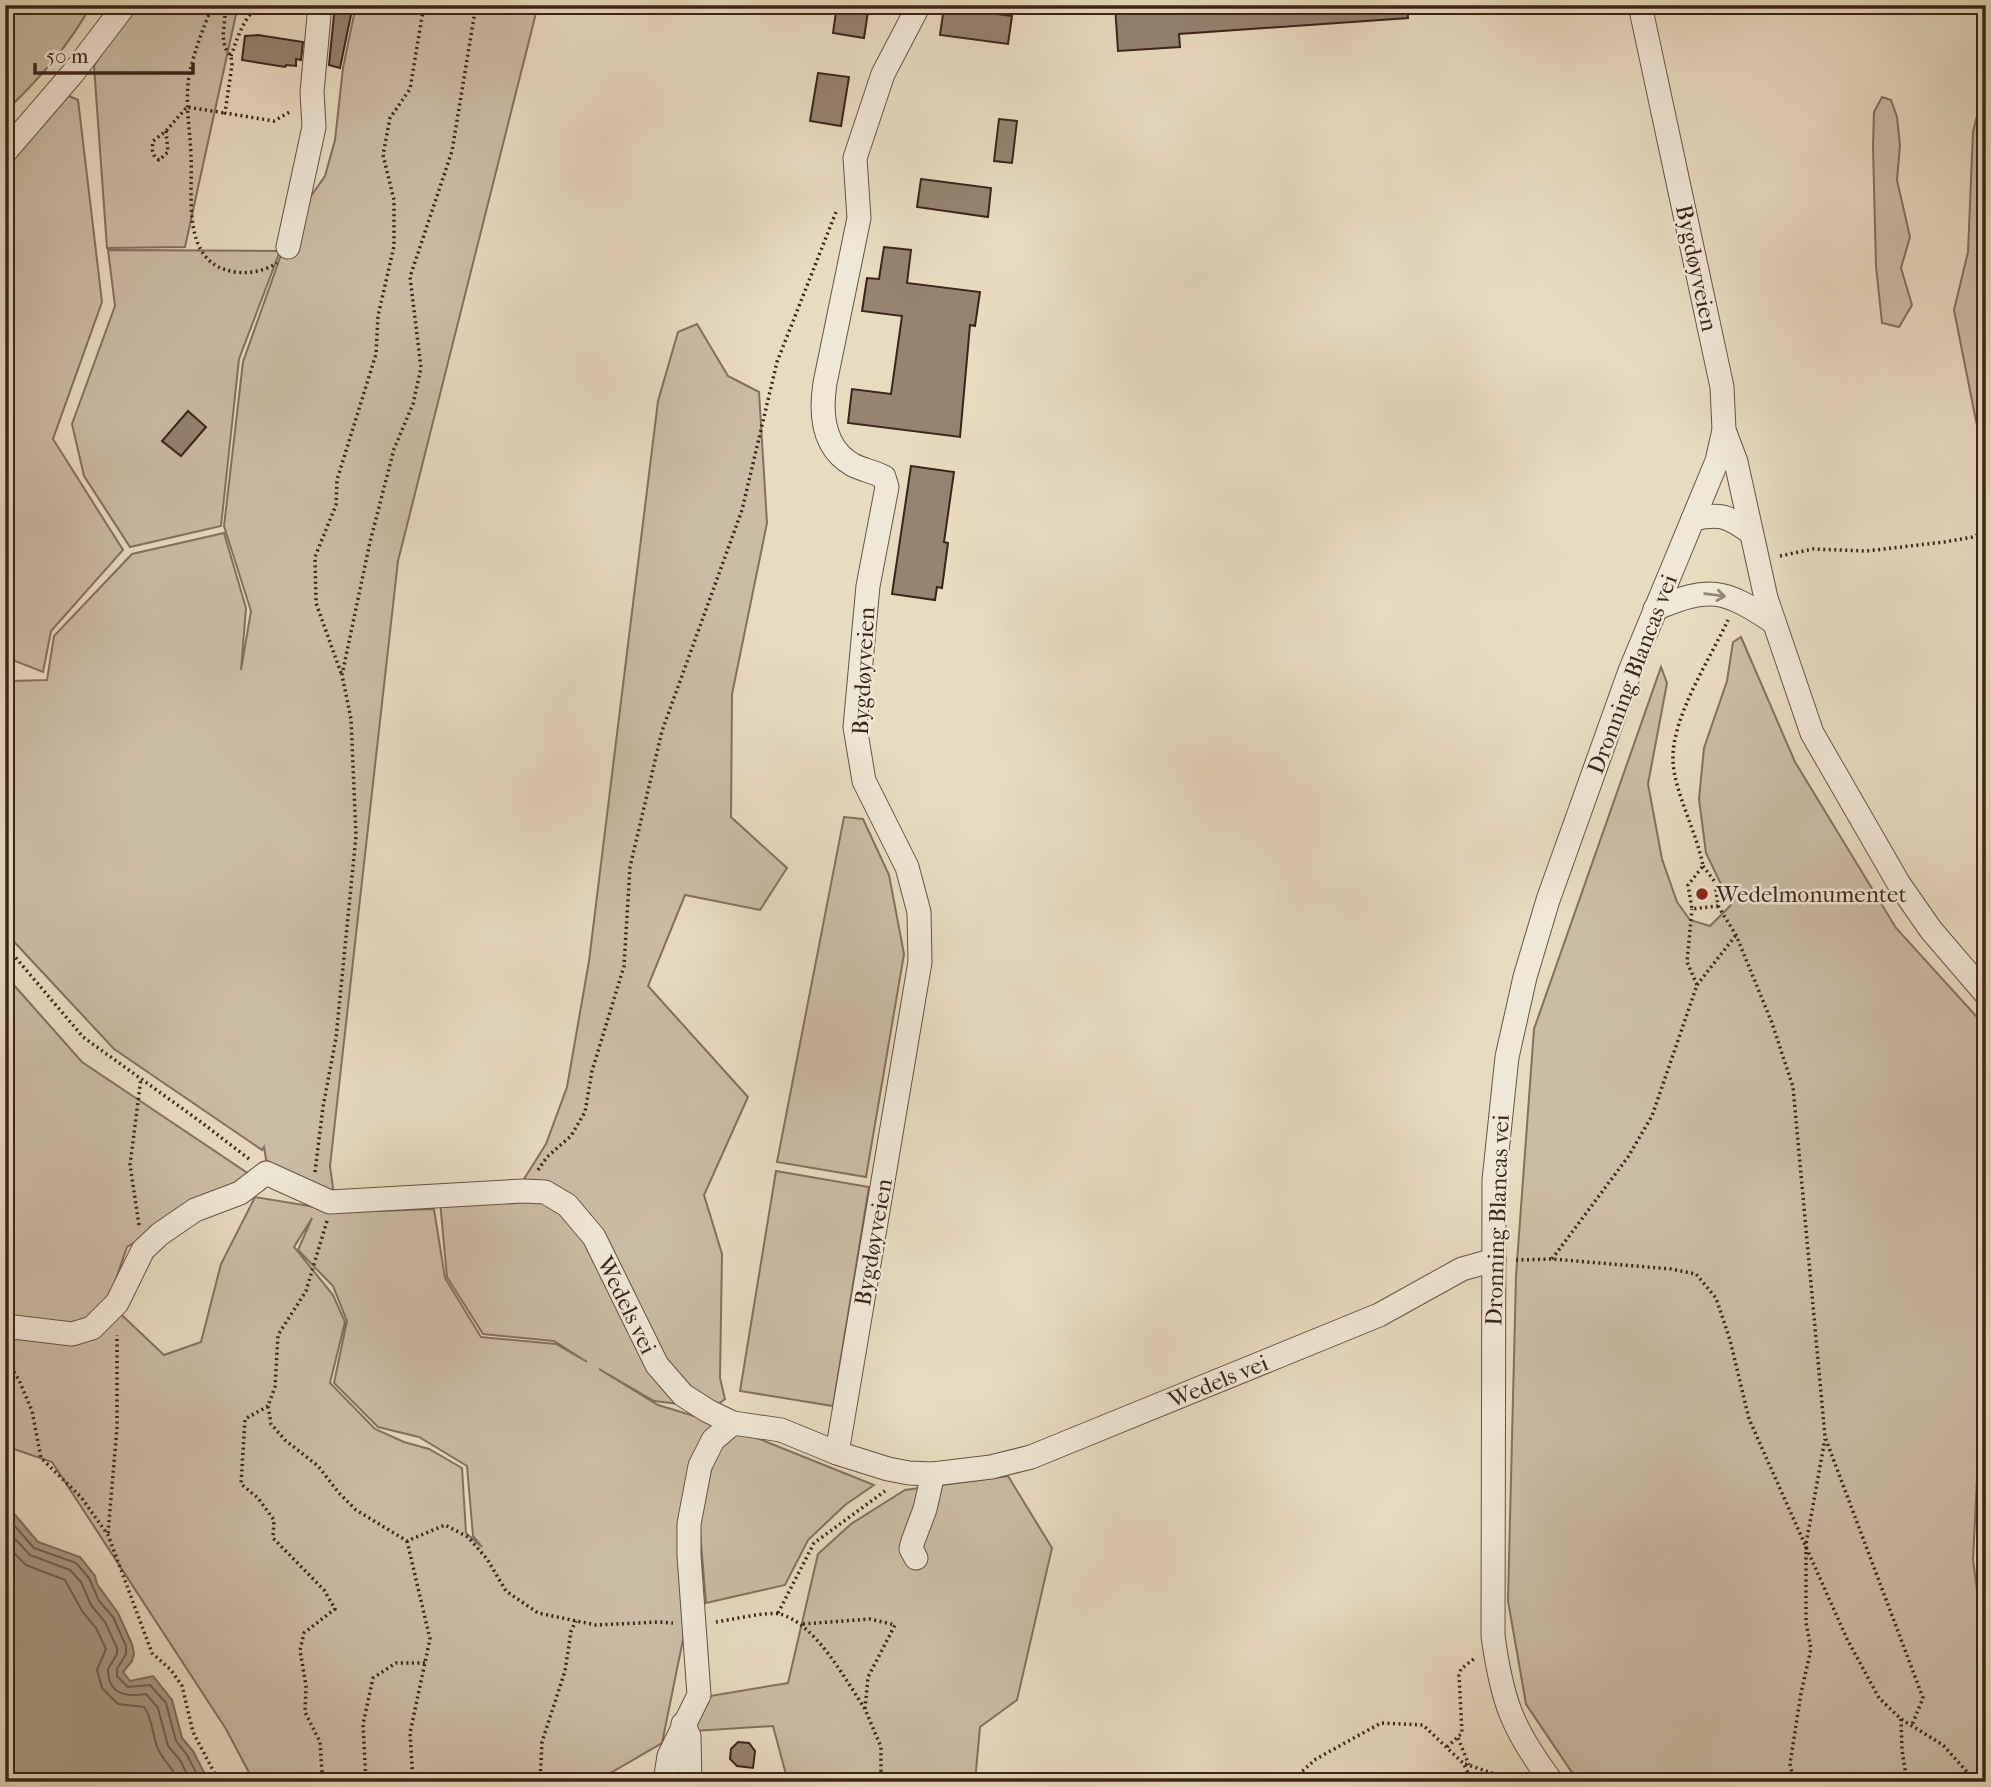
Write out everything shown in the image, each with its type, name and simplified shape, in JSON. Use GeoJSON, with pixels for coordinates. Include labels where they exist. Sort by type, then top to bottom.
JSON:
{"type":"FeatureCollection","features":[{"type":"Feature","properties":{"kind":"street"},"geometry":{"type":"LineString","coordinates":[[5,152],[74,73],[125,5]]}},
{"type":"Feature","properties":{"kind":"street"},"geometry":{"type":"LineString","coordinates":[[288,247],[314,127],[312,92],[320,5]]}},
{"type":"Feature","properties":{"kind":"street","name":"Bygdøyveien"},"geometry":{"type":"LineString","coordinates":[[837,1453],[920,962],[919,912],[907,867],[864,781],[855,727],[868,586],[887,487],[884,477],[856,467],[834,450],[828,438],[822,410],[859,218],[855,158],[883,74],[919,5]]}},
{"type":"Feature","properties":{"kind":"street","name":"Bygdøyveien"},"geometry":{"type":"LineString","coordinates":[[1640,5],[1722,387],[1724,430],[1736,462],[1772,621],[1812,733],[1899,884],[1931,930],[1986,994]]}},
{"type":"Feature","properties":{"kind":"street","name":"Dronning Blancas vei"},"geometry":{"type":"LineString","coordinates":[[1552,1782],[1521,1739],[1512,1720],[1499,1679],[1493,1636],[1501,1260],[1494,1180],[1500,1106],[1507,1057],[1525,977],[1548,900],[1655,609],[1717,461],[1724,430]]}},
{"type":"Feature","properties":{"kind":"street"},"geometry":{"type":"LineString","coordinates":[[1693,519],[1711,515],[1722,516],[1750,532]]}},
{"type":"Feature","properties":{"kind":"street"},"geometry":{"type":"LineString","coordinates":[[1655,609],[1692,595],[1719,594],[1736,599],[1772,621]]}},
{"type":"Feature","properties":{"kind":"street"},"geometry":{"type":"LineString","coordinates":[[5,1326],[72,1335],[92,1328],[117,1303],[143,1250],[160,1234],[195,1210],[240,1194],[266,1173],[330,1202]]}},
{"type":"Feature","properties":{"kind":"street","name":"Wedels vei"},"geometry":{"type":"LineString","coordinates":[[330,1202],[545,1192],[567,1205],[594,1237],[657,1365],[683,1395],[733,1423],[781,1430],[837,1453],[909,1473],[933,1474],[992,1467],[1031,1457],[1379,1315],[1462,1269],[1501,1260]]}},
{"type":"Feature","properties":{"kind":"street"},"geometry":{"type":"LineString","coordinates":[[665,1782],[669,1755],[682,1724],[699,1695],[689,1524],[700,1466],[713,1440],[733,1423]]}},
{"type":"Feature","properties":{"kind":"street"},"geometry":{"type":"LineString","coordinates":[[916,1558],[912,1541],[925,1509],[933,1474]]}},
{"type":"Feature","properties":{"kind":"street"},"geometry":{"type":"LineString","coordinates":[[682,1724],[689,1737],[691,1782]]}},
{"type":"Feature","properties":{"kind":"path"},"geometry":{"type":"LineString","coordinates":[[213,5],[191,70],[187,107],[191,154],[190,206],[198,246],[208,262],[225,270],[242,272],[269,268],[282,260],[288,247]]}},
{"type":"Feature","properties":{"kind":"path"},"geometry":{"type":"LineString","coordinates":[[226,5],[223,36],[225,48],[232,56]]}},
{"type":"Feature","properties":{"kind":"path"},"geometry":{"type":"LineString","coordinates":[[225,113],[232,56],[240,29],[259,5]]}},
{"type":"Feature","properties":{"kind":"path"},"geometry":{"type":"LineString","coordinates":[[413,1782],[410,1733],[430,1639],[407,1541],[356,1510],[318,1466],[285,1440],[271,1424],[268,1406],[275,1387],[278,1335],[306,1291],[330,1211],[330,1202],[313,1170],[336,1038],[356,836],[351,719],[342,675],[316,603],[315,556],[336,505],[337,480],[376,354],[377,316],[394,246],[394,201],[383,155],[390,118],[410,89],[424,5]]}},
{"type":"Feature","properties":{"kind":"path"},"geometry":{"type":"LineString","coordinates":[[342,675],[370,542],[394,449],[413,404],[421,368],[410,277],[453,150],[476,5]]}},
{"type":"Feature","properties":{"kind":"path"},"geometry":{"type":"LineString","coordinates":[[187,107],[274,121],[282,118],[312,92]]}},
{"type":"Feature","properties":{"kind":"path"},"geometry":{"type":"LineString","coordinates":[[166,131],[167,152],[159,160],[152,151],[153,141],[166,131],[187,107]]}},
{"type":"Feature","properties":{"kind":"path"},"geometry":{"type":"LineString","coordinates":[[523,1191],[547,1157],[571,1136],[585,1112],[592,1071],[624,965],[630,867],[662,731],[742,510],[776,362],[837,207]]}},
{"type":"Feature","properties":{"kind":"path"},"geometry":{"type":"LineString","coordinates":[[1757,562],[1814,549],[1867,551],[1944,542],[1973,537],[1986,530]]}},
{"type":"Feature","properties":{"kind":"path"},"geometry":{"type":"LineString","coordinates":[[1732,611],[1687,704],[1676,738],[1673,761],[1678,788],[1698,842],[1703,866],[1715,882],[1718,906],[1736,935],[1772,1023],[1793,1087],[1825,1437],[1806,1544],[1806,1623],[1811,1649],[1790,1764],[1794,1782]]}},
{"type":"Feature","properties":{"kind":"path"},"geometry":{"type":"LineString","coordinates":[[1697,985],[1687,962],[1692,909],[1688,885],[1703,866]]}},
{"type":"Feature","properties":{"kind":"path"},"geometry":{"type":"LineString","coordinates":[[1692,909],[1718,906]]}},
{"type":"Feature","properties":{"kind":"path"},"geometry":{"type":"LineString","coordinates":[[1552,1259],[1628,1157],[1652,1116],[1697,985],[1736,935]]}},
{"type":"Feature","properties":{"kind":"path"},"geometry":{"type":"LineString","coordinates":[[5,945],[83,1037],[250,1160]]}},
{"type":"Feature","properties":{"kind":"path"},"geometry":{"type":"LineString","coordinates":[[140,1228],[130,1165],[141,1078]]}},
{"type":"Feature","properties":{"kind":"path"},"geometry":{"type":"LineString","coordinates":[[1501,1260],[1552,1259],[1671,1269],[1696,1274],[1716,1298],[1730,1339],[1749,1419],[1847,1639],[1879,1698],[1901,1719],[1943,1745],[1976,1782]]}},
{"type":"Feature","properties":{"kind":"path"},"geometry":{"type":"LineString","coordinates":[[108,1535],[117,1428],[117,1303]]}},
{"type":"Feature","properties":{"kind":"path"},"geometry":{"type":"LineString","coordinates":[[5,1359],[19,1380],[32,1411],[41,1458],[81,1497],[108,1535],[152,1653],[171,1670],[182,1686],[193,1732],[219,1782]]}},
{"type":"Feature","properties":{"kind":"path"},"geometry":{"type":"LineString","coordinates":[[268,1406],[245,1419],[241,1484],[258,1498],[274,1520],[273,1538],[324,1590],[335,1609],[304,1633],[300,1650],[306,1686],[305,1712],[320,1742],[322,1772],[317,1782]]}},
{"type":"Feature","properties":{"kind":"path"},"geometry":{"type":"LineString","coordinates":[[1825,1437],[1923,1698],[1912,1725]]}},
{"type":"Feature","properties":{"kind":"path"},"geometry":{"type":"LineString","coordinates":[[778,1613],[814,1544],[909,1473]]}},
{"type":"Feature","properties":{"kind":"path"},"geometry":{"type":"LineString","coordinates":[[407,1541],[445,1525],[468,1537],[487,1559],[506,1591],[538,1613],[596,1625],[659,1622],[694,1626],[778,1613],[803,1625],[834,1663],[865,1709],[881,1747],[881,1782]]}},
{"type":"Feature","properties":{"kind":"path"},"geometry":{"type":"LineString","coordinates":[[803,1625],[870,1619],[895,1625],[868,1677],[865,1709]]}},
{"type":"Feature","properties":{"kind":"path"},"geometry":{"type":"LineString","coordinates":[[540,1782],[542,1742],[565,1671],[570,1631],[576,1620]]}},
{"type":"Feature","properties":{"kind":"path"},"geometry":{"type":"LineString","coordinates":[[1447,1747],[1458,1738],[1463,1725],[1458,1689],[1459,1675],[1466,1663],[1478,1656]]}},
{"type":"Feature","properties":{"kind":"path"},"geometry":{"type":"LineString","coordinates":[[366,1782],[363,1724],[373,1678],[396,1663],[425,1663]]}},
{"type":"Feature","properties":{"kind":"path"},"geometry":{"type":"LineString","coordinates":[[1901,1719],[1907,1782]]}},
{"type":"Feature","properties":{"kind":"path"},"geometry":{"type":"LineString","coordinates":[[1290,1782],[1316,1759],[1381,1723],[1423,1725],[1463,1763],[1473,1782]]}},
{"type":"Feature","properties":{"kind":"path"},"geometry":{"type":"LineString","coordinates":[[1458,1738],[1470,1766]]}},
{"type":"Feature","properties":{"kind":"path"},"geometry":{"type":"LineString","coordinates":[[1463,1763],[1513,1780],[1525,1780]]}},
{"type":"Feature","properties":{"kind":"shaded area"},"geometry":{"type":"Polygon","coordinates":[[[5,5],[91,5],[52,62],[5,112],[5,5]]]}},
{"type":"Feature","properties":{"kind":"shaded area"},"geometry":{"type":"Polygon","coordinates":[[[132,5],[238,5],[185,247],[107,248],[94,66],[132,5]]]}},
{"type":"Feature","properties":{"kind":"shaded area"},"geometry":{"type":"Polygon","coordinates":[[[356,5],[538,5],[398,561],[330,1166],[334,1195],[267,1165],[264,1147],[262,1150],[114,1049],[5,932],[5,676],[10,681],[47,680],[54,636],[132,554],[224,533],[246,608],[241,670],[251,611],[224,526],[243,362],[282,252],[302,209],[325,176],[335,140],[343,68],[356,5]]]}},
{"type":"Feature","properties":{"kind":"shaded area"},"geometry":{"type":"Polygon","coordinates":[[[1986,80],[1986,454],[1976,421],[1954,310],[1968,252],[1973,132],[1986,80]]]}},
{"type":"Feature","properties":{"kind":"shaded area"},"geometry":{"type":"Polygon","coordinates":[[[69,96],[78,100],[102,302],[53,439],[123,550],[51,631],[43,672],[5,657],[5,138],[69,96]]]}},
{"type":"Feature","properties":{"kind":"shaded area"},"geometry":{"type":"Polygon","coordinates":[[[1882,97],[1891,100],[1897,117],[1900,145],[1897,180],[1910,237],[1901,268],[1912,305],[1899,327],[1882,323],[1876,266],[1874,112],[1882,97]]]}},
{"type":"Feature","properties":{"kind":"shaded area"},"geometry":{"type":"Polygon","coordinates":[[[108,250],[280,251],[239,359],[221,526],[130,547],[84,476],[72,424],[115,306],[108,250]]]}},
{"type":"Feature","properties":{"kind":"shaded area"},"geometry":{"type":"Polygon","coordinates":[[[697,324],[728,376],[759,392],[767,523],[732,694],[731,817],[787,868],[760,910],[685,895],[648,986],[748,1097],[704,1195],[722,1254],[720,1378],[725,1399],[713,1408],[654,1401],[599,1369],[658,1405],[714,1422],[693,1458],[687,1620],[662,1743],[595,1782],[254,1782],[226,1729],[52,1462],[5,1446],[5,975],[82,1062],[249,1174],[127,1247],[108,1302],[164,1355],[201,1342],[221,1264],[255,1197],[346,1212],[434,1209],[445,1278],[481,1337],[556,1344],[587,1362],[554,1341],[483,1334],[447,1277],[440,1201],[512,1198],[546,1144],[567,1087],[589,961],[658,401],[678,332],[697,324]],[[312,1218],[294,1247],[333,1295],[345,1322],[330,1383],[375,1429],[404,1442],[429,1449],[462,1468],[466,1533],[482,1547],[473,1536],[467,1466],[419,1437],[378,1427],[334,1383],[347,1321],[333,1286],[298,1250],[312,1218]]]}},
{"type":"Feature","properties":{"kind":"shaded area"},"geometry":{"type":"Polygon","coordinates":[[[1741,637],[1795,762],[1896,928],[1986,1027],[1986,1296],[1973,1560],[1986,1655],[1986,1782],[1583,1782],[1571,1771],[1526,1704],[1508,1601],[1516,1276],[1534,1029],[1661,667],[1667,683],[1648,784],[1662,859],[1677,902],[1690,920],[1710,926],[1731,905],[1706,853],[1699,799],[1704,748],[1727,681],[1733,642],[1741,637]]]}},
{"type":"Feature","properties":{"kind":"shaded area"},"geometry":{"type":"Polygon","coordinates":[[[844,817],[863,819],[889,875],[904,954],[866,1177],[777,1162],[844,817]]]}},
{"type":"Feature","properties":{"kind":"shaded area"},"geometry":{"type":"Polygon","coordinates":[[[776,1171],[869,1187],[833,1406],[740,1391],[776,1171]]]}},
{"type":"Feature","properties":{"kind":"shaded area"},"geometry":{"type":"Polygon","coordinates":[[[739,1431],[874,1485],[845,1505],[808,1540],[785,1585],[706,1603],[699,1520],[713,1462],[724,1439],[739,1431]]]}},
{"type":"Feature","properties":{"kind":"shaded area"},"geometry":{"type":"Polygon","coordinates":[[[1008,1476],[1052,1548],[1017,1700],[980,1727],[975,1782],[788,1782],[773,1726],[694,1731],[698,1698],[788,1683],[818,1554],[851,1524],[905,1490],[1008,1476]]]}},
{"type":"Feature","properties":{"kind":"water"},"geometry":{"type":"Polygon","coordinates":[[[5,1508],[10,1509],[38,1542],[80,1557],[95,1576],[97,1584],[118,1613],[132,1644],[132,1661],[123,1672],[130,1681],[153,1676],[172,1700],[182,1738],[193,1751],[209,1782],[5,1782],[5,1508]]]}},
{"type":"Feature","properties":{"kind":"building"},"geometry":{"type":"Polygon","coordinates":[[[335,5],[353,5],[340,68],[329,65],[335,5]]]}},
{"type":"Feature","properties":{"kind":"building"},"geometry":{"type":"Polygon","coordinates":[[[837,5],[869,5],[864,38],[833,33],[837,5]]]}},
{"type":"Feature","properties":{"kind":"building"},"geometry":{"type":"Polygon","coordinates":[[[1115,5],[1407,5],[1408,18],[1179,34],[1180,47],[1118,51],[1115,5]]]}},
{"type":"Feature","properties":{"kind":"building"},"geometry":{"type":"Polygon","coordinates":[[[944,7],[1012,16],[1008,44],[940,35],[944,7]]]}},
{"type":"Feature","properties":{"kind":"building"},"geometry":{"type":"Polygon","coordinates":[[[258,35],[303,42],[301,60],[296,59],[296,66],[285,67],[242,60],[245,36],[258,35]]]}},
{"type":"Feature","properties":{"kind":"building"},"geometry":{"type":"Polygon","coordinates":[[[818,73],[849,77],[841,126],[810,121],[818,73]]]}},
{"type":"Feature","properties":{"kind":"building"},"geometry":{"type":"Polygon","coordinates":[[[999,119],[1017,121],[1012,163],[994,161],[999,119]]]}},
{"type":"Feature","properties":{"kind":"building"},"geometry":{"type":"Polygon","coordinates":[[[921,179],[991,188],[988,217],[917,207],[921,179]]]}},
{"type":"Feature","properties":{"kind":"building"},"geometry":{"type":"Polygon","coordinates":[[[884,247],[911,250],[907,283],[980,292],[975,326],[970,325],[960,437],[848,423],[852,389],[891,394],[902,316],[862,311],[867,278],[879,279],[884,247]]]}},
{"type":"Feature","properties":{"kind":"building"},"geometry":{"type":"Polygon","coordinates":[[[188,411],[206,427],[181,456],[162,441],[188,411]]]}},
{"type":"Feature","properties":{"kind":"building"},"geometry":{"type":"Polygon","coordinates":[[[911,466],[954,472],[944,542],[948,543],[942,588],[937,587],[935,600],[892,594],[911,466]]]}},
{"type":"Feature","properties":{"kind":"building"},"geometry":{"type":"Polygon","coordinates":[[[738,1742],[749,1743],[755,1751],[753,1768],[737,1766],[730,1759],[731,1749],[738,1742]]]}},
{"type":"Feature","properties":{"kind":"place","name":"Wedelmonumentet"},"geometry":{"type":"Point","coordinates":[1702,894]}}]}
